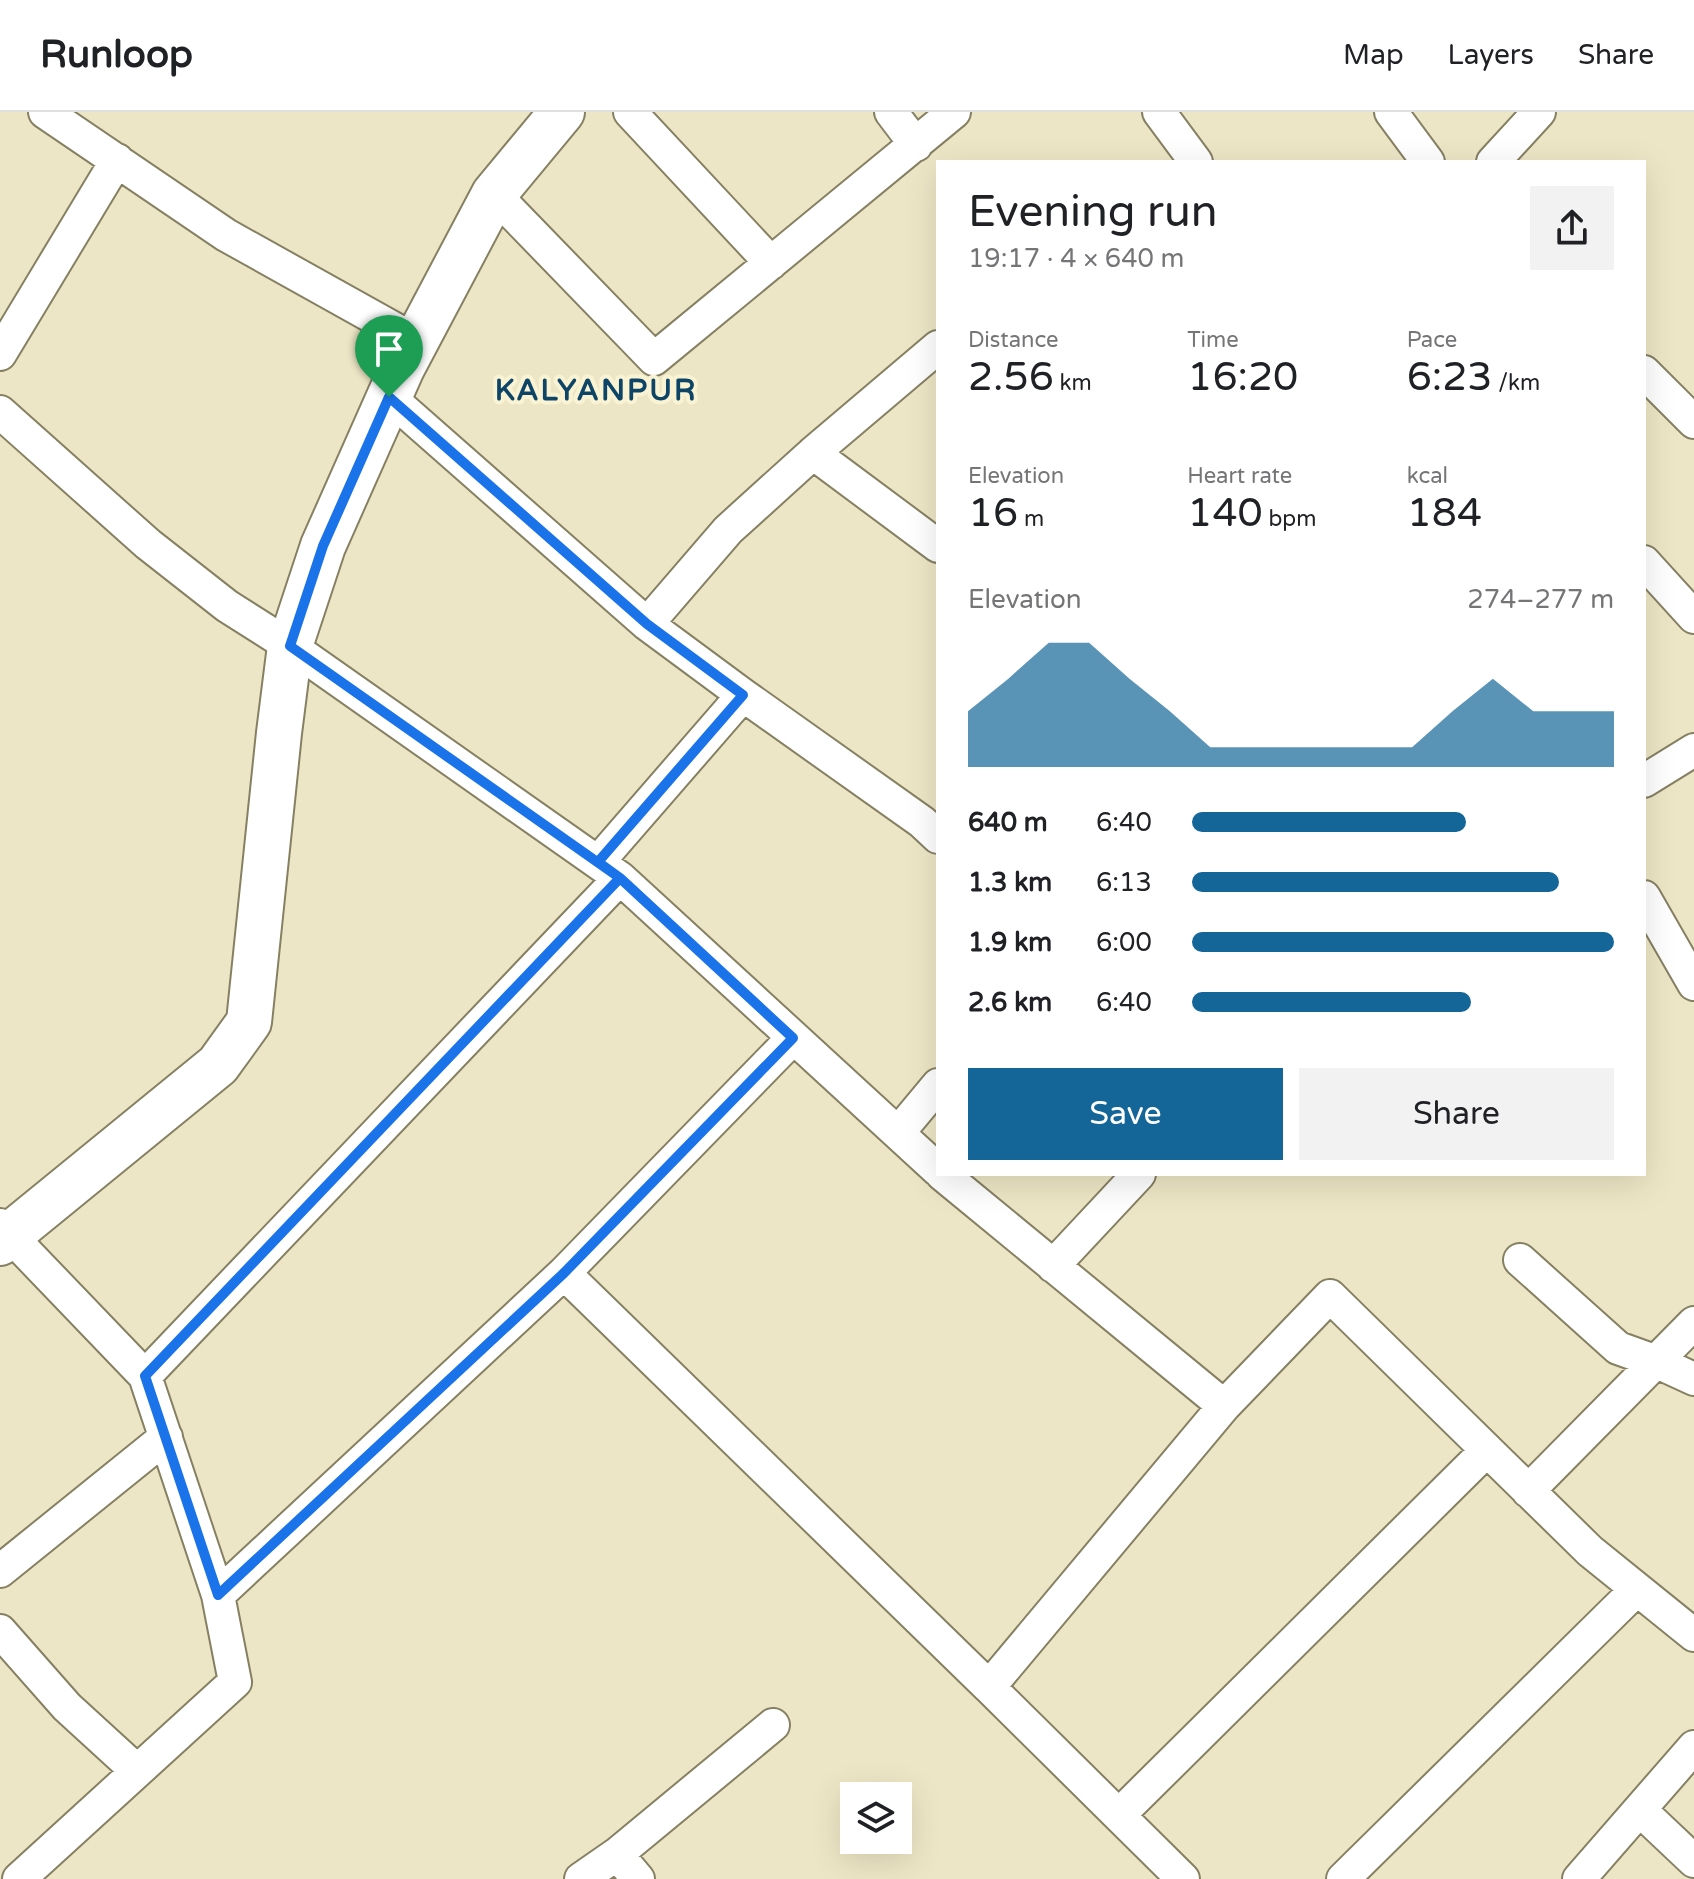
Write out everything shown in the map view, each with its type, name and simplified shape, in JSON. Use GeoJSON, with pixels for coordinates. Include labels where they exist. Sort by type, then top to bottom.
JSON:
{"type":"FeatureCollection","features":[{"type":"Feature","properties":{"kind":"street"},"geometry":{"type":"LineString","coordinates":[[45,112],[226,235],[416,341]]}},
{"type":"Feature","properties":{"kind":"street"},"geometry":{"type":"LineString","coordinates":[[630,112],[771,263]]}},
{"type":"Feature","properties":{"kind":"street"},"geometry":{"type":"LineString","coordinates":[[891,112],[916,145]]}},
{"type":"Feature","properties":{"kind":"street"},"geometry":{"type":"LineString","coordinates":[[494,194],[654,359],[954,112]]}},
{"type":"Feature","properties":{"kind":"street"},"geometry":{"type":"LineString","coordinates":[[1159,112],[1195,160]]}},
{"type":"Feature","properties":{"kind":"street"},"geometry":{"type":"LineString","coordinates":[[1391,112],[1427,160]]}},
{"type":"Feature","properties":{"kind":"street"},"geometry":{"type":"LineString","coordinates":[[1495,160],[1539,112]]}},
{"type":"Feature","properties":{"kind":"street"},"geometry":{"type":"LineString","coordinates":[[19,1879],[235,1682],[218,1595],[145,1376],[3,1235],[218,1065],[249,1022],[290,646],[323,546],[416,341],[494,194],[554,115]]}},
{"type":"Feature","properties":{"kind":"street"},"geometry":{"type":"LineString","coordinates":[[0,354],[117,160]]}},
{"type":"Feature","properties":{"kind":"street"},"geometry":{"type":"LineString","coordinates":[[647,624],[728,530],[936,349]]}},
{"type":"Feature","properties":{"kind":"street"},"geometry":{"type":"LineString","coordinates":[[1646,374],[1694,422]]}},
{"type":"Feature","properties":{"kind":"street"},"geometry":{"type":"LineString","coordinates":[[389,397],[647,624],[936,835]]}},
{"type":"Feature","properties":{"kind":"street"},"geometry":{"type":"LineString","coordinates":[[0,412],[148,544],[227,606],[290,646],[609,870],[936,1168]]}},
{"type":"Feature","properties":{"kind":"street"},"geometry":{"type":"LineString","coordinates":[[813,453],[936,545]]}},
{"type":"Feature","properties":{"kind":"street"},"geometry":{"type":"LineString","coordinates":[[1646,564],[1694,617]]}},
{"type":"Feature","properties":{"kind":"street"},"geometry":{"type":"LineString","coordinates":[[145,1376],[609,870],[743,695]]}},
{"type":"Feature","properties":{"kind":"street"},"geometry":{"type":"LineString","coordinates":[[1646,780],[1694,750]]}},
{"type":"Feature","properties":{"kind":"street"},"geometry":{"type":"LineString","coordinates":[[1646,900],[1694,984]]}},
{"type":"Feature","properties":{"kind":"street"},"geometry":{"type":"LineString","coordinates":[[218,1595],[564,1273],[793,1038]]}},
{"type":"Feature","properties":{"kind":"street"},"geometry":{"type":"LineString","coordinates":[[898,1133],[936,1087]]}},
{"type":"Feature","properties":{"kind":"street"},"geometry":{"type":"LineString","coordinates":[[945,1176],[1224,1406]]}},
{"type":"Feature","properties":{"kind":"street"},"geometry":{"type":"LineString","coordinates":[[1053,1266],[1137,1176]]}},
{"type":"Feature","properties":{"kind":"street"},"geometry":{"type":"LineString","coordinates":[[1520,1260],[1618,1348],[1694,1379]]}},
{"type":"Feature","properties":{"kind":"street"},"geometry":{"type":"LineString","coordinates":[[564,1273],[1183,1879]]}},
{"type":"Feature","properties":{"kind":"street"},"geometry":{"type":"LineString","coordinates":[[989,1687],[1224,1406],[1330,1296],[1590,1551],[1694,1635]]}},
{"type":"Feature","properties":{"kind":"street"},"geometry":{"type":"LineString","coordinates":[[1528,1491],[1694,1323]]}},
{"type":"Feature","properties":{"kind":"street"},"geometry":{"type":"LineString","coordinates":[[0,1571],[166,1437]]}},
{"type":"Feature","properties":{"kind":"street"},"geometry":{"type":"LineString","coordinates":[[1119,1815],[1487,1450]]}},
{"type":"Feature","properties":{"kind":"street"},"geometry":{"type":"LineString","coordinates":[[1343,1879],[1637,1589]]}},
{"type":"Feature","properties":{"kind":"street"},"geometry":{"type":"LineString","coordinates":[[0,1631],[67,1707],[137,1771]]}},
{"type":"Feature","properties":{"kind":"street"},"geometry":{"type":"LineString","coordinates":[[581,1879],[617,1854],[773,1725]]}},
{"type":"Feature","properties":{"kind":"street"},"geometry":{"type":"LineString","coordinates":[[1579,1879],[1694,1747]]}},
{"type":"Feature","properties":{"kind":"street"},"geometry":{"type":"LineString","coordinates":[[1640,1810],[1694,1861]]}},
{"type":"Feature","properties":{"kind":"street"},"geometry":{"type":"LineString","coordinates":[[617,1854],[638,1879]]}},
{"type":"Feature","properties":{"kind":"district","name":"KALYANPUR"},"geometry":{"type":"Point","coordinates":[596,390]}},
{"type":"Feature","properties":{"kind":"route"},"geometry":{"type":"LineString","coordinates":[[389,397],[323,546],[290,646],[620,878],[145,1376],[218,1595],[564,1273],[793,1038],[620,878],[598,862],[743,695],[647,624],[389,397]]}}]}
